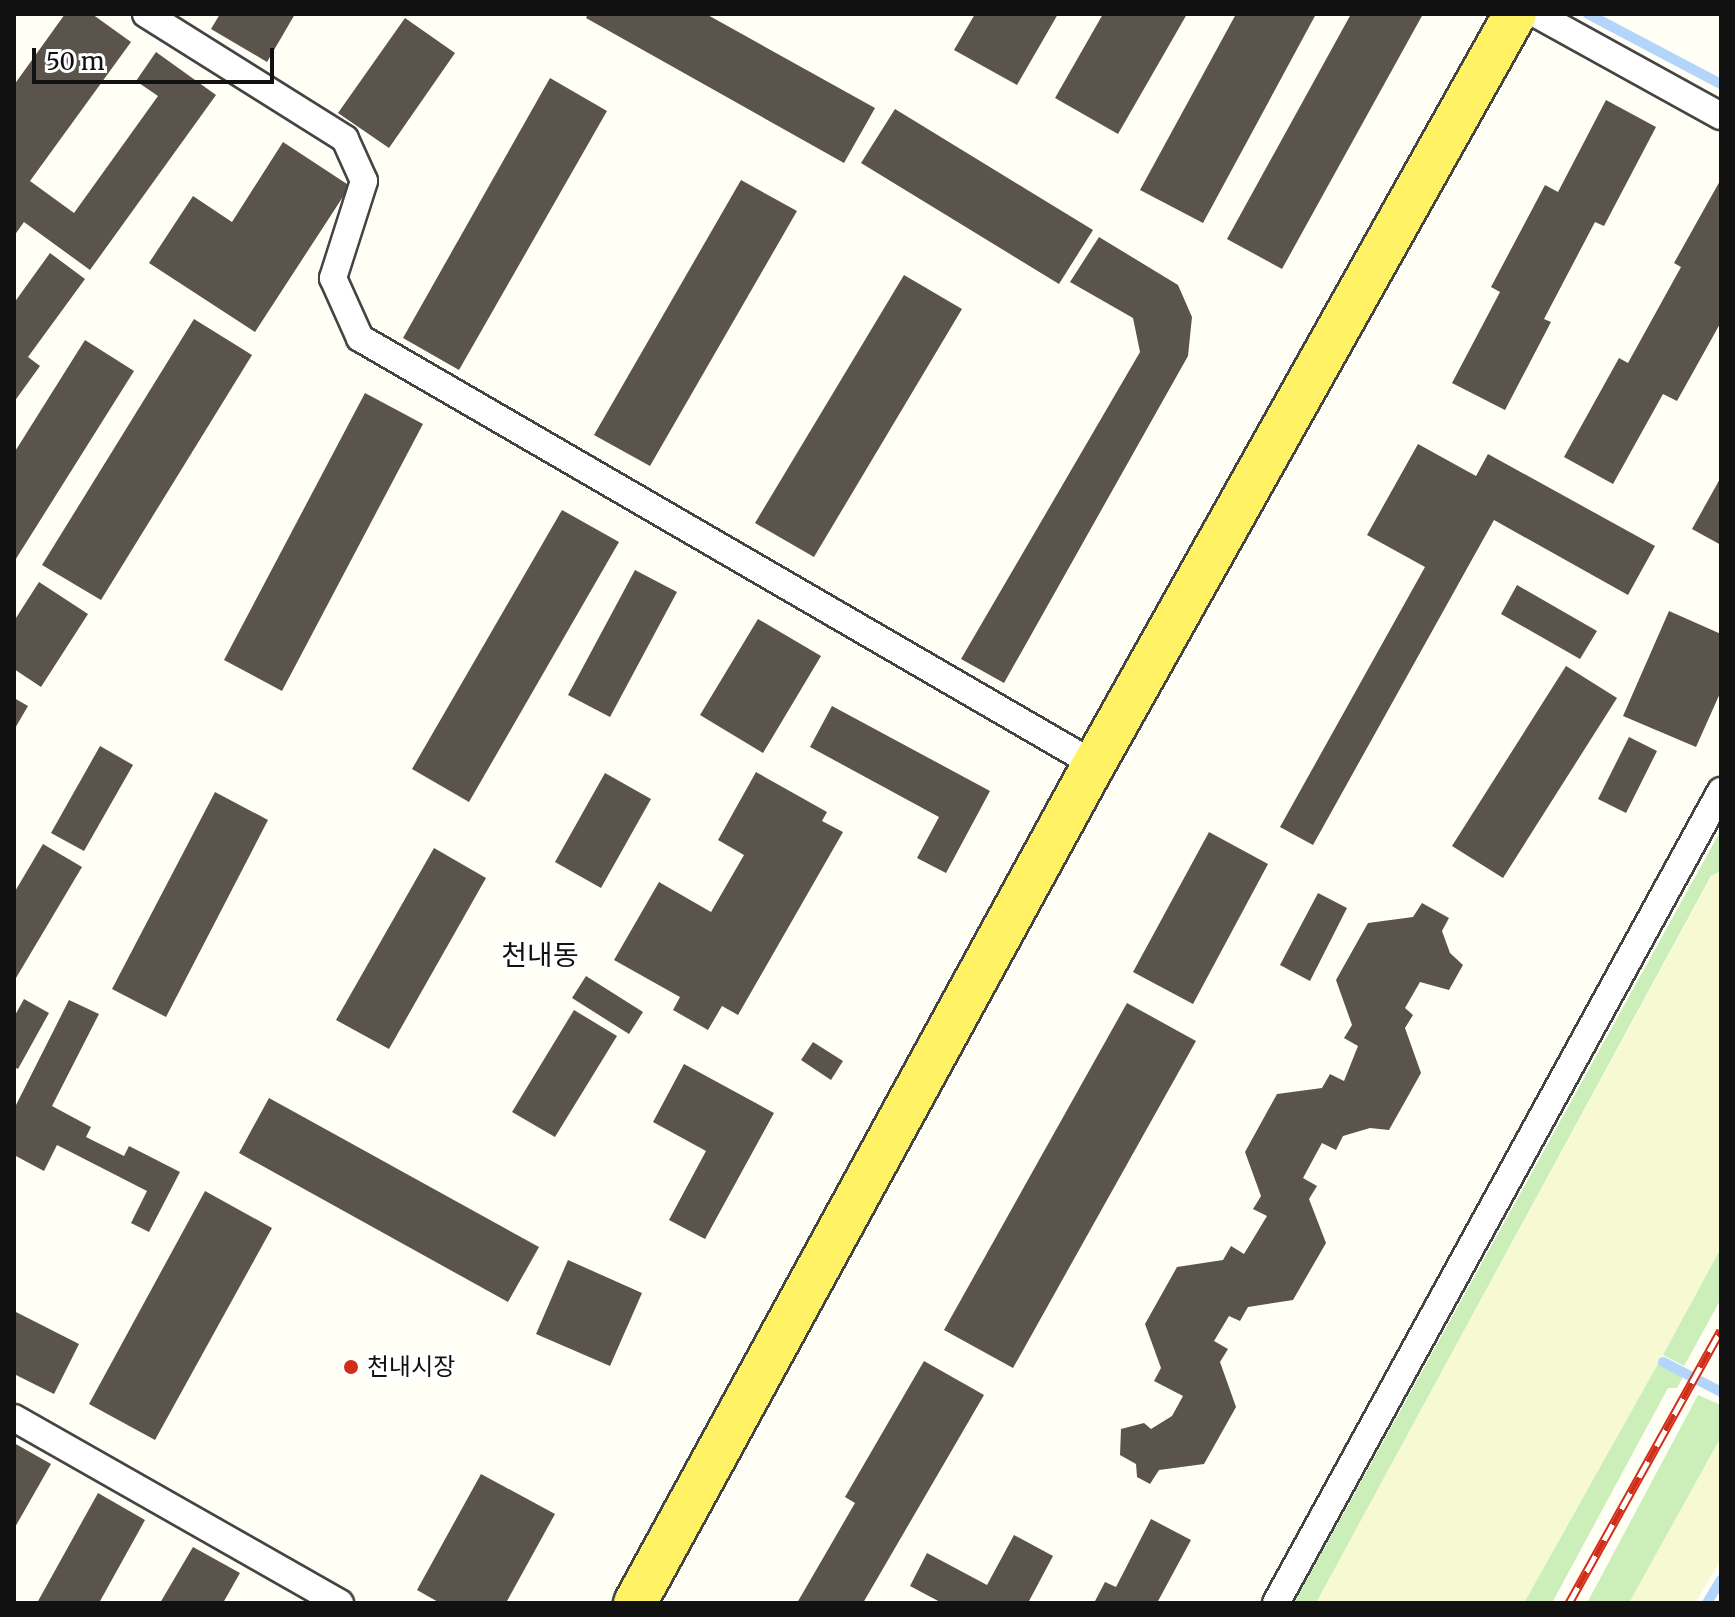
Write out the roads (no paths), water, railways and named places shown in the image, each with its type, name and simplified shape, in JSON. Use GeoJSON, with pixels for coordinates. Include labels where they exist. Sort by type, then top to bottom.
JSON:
{"type":"FeatureCollection","features":[{"type":"Feature","properties":{"kind":"main road"},"geometry":{"type":"LineString","coordinates":[[635,1603],[1094,764],[1515,14]]}},
{"type":"Feature","properties":{"kind":"street"},"geometry":{"type":"LineString","coordinates":[[146,14],[345,139],[364,181],[333,278],[360,338],[1094,764]]}},
{"type":"Feature","properties":{"kind":"street"},"geometry":{"type":"LineString","coordinates":[[1536,14],[1721,116]]}},
{"type":"Feature","properties":{"kind":"street"},"geometry":{"type":"LineString","coordinates":[[1276,1603],[1721,791]]}},
{"type":"Feature","properties":{"kind":"street"},"geometry":{"type":"LineString","coordinates":[[14,1418],[340,1603]]}},
{"type":"Feature","properties":{"kind":"waterway"},"geometry":{"type":"LineString","coordinates":[[1588,14],[1721,84]]}},
{"type":"Feature","properties":{"kind":"waterway"},"geometry":{"type":"LineString","coordinates":[[1663,1362],[1721,1392]]}},
{"type":"Feature","properties":{"kind":"waterway"},"geometry":{"type":"LineString","coordinates":[[1707,1603],[1721,1580]]}},
{"type":"Feature","properties":{"kind":"railway"},"geometry":{"type":"LineString","coordinates":[[1569,1603],[1721,1330]]}},
{"type":"Feature","properties":{"kind":"place","name":"천내시장"},"geometry":{"type":"Point","coordinates":[351,1367]}},
{"type":"Feature","properties":{"kind":"district","name":"천내동"},"geometry":{"type":"Point","coordinates":[540,955]}}]}
